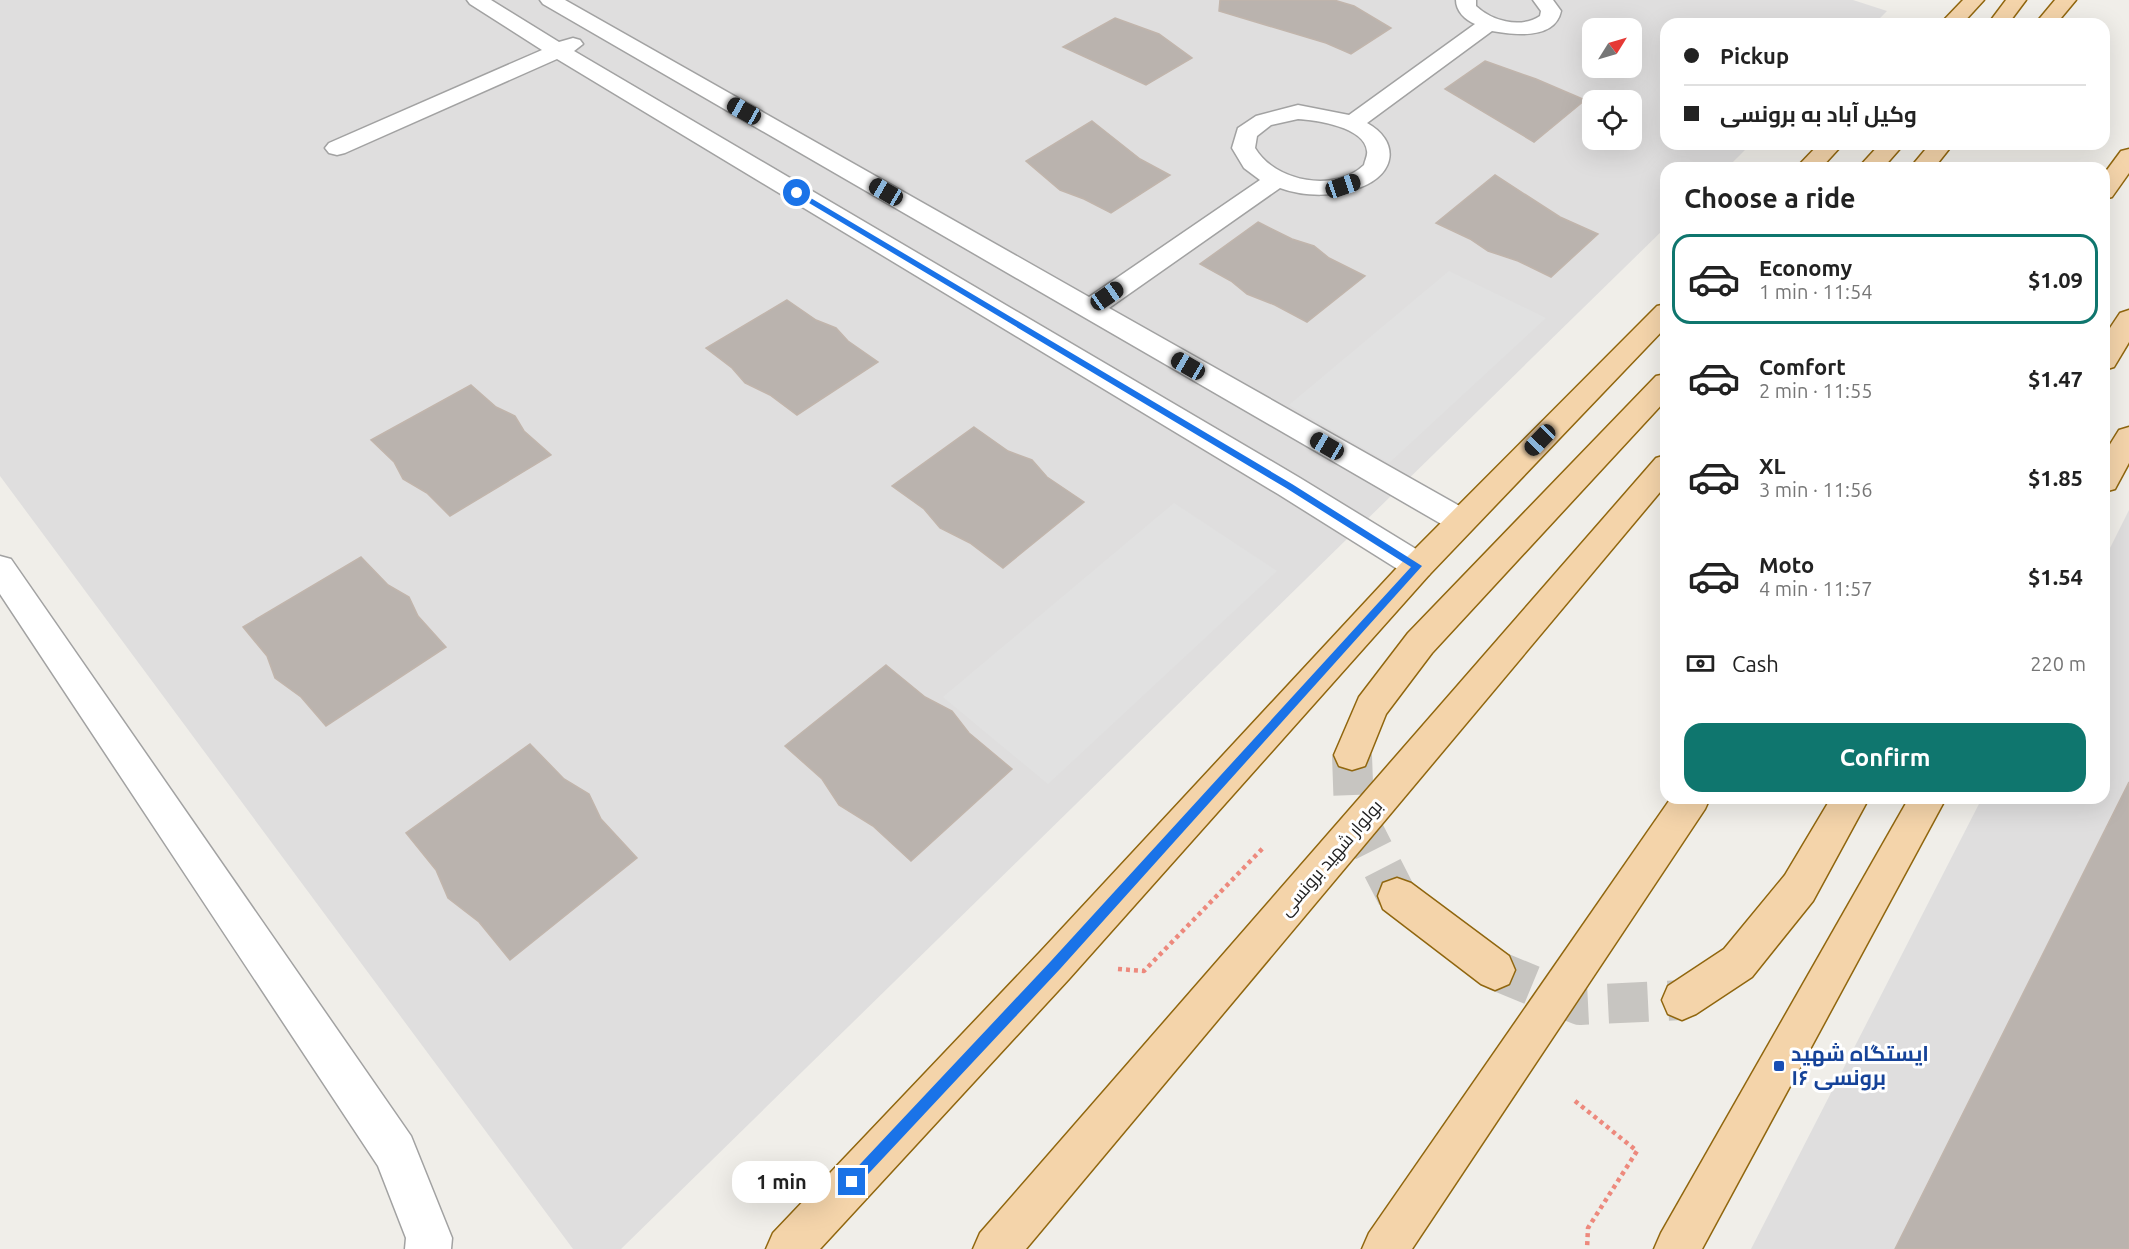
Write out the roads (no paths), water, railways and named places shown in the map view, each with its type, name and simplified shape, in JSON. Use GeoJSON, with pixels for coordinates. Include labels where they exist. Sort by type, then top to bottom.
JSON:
{"type":"FeatureCollection","features":[{"type":"Feature","properties":{"kind":"main road"},"geometry":{"type":"LineString","coordinates":[[1956,18],[1974,0]]}},
{"type":"Feature","properties":{"kind":"main road"},"geometry":{"type":"LineString","coordinates":[[2002,18],[2016,0]]}},
{"type":"Feature","properties":{"kind":"main road"},"geometry":{"type":"LineString","coordinates":[[2050,18],[2066,0]]}},
{"type":"Feature","properties":{"kind":"main road"},"geometry":{"type":"LineString","coordinates":[[1814,162],[1826,150]]}},
{"type":"Feature","properties":{"kind":"main road"},"geometry":{"type":"LineString","coordinates":[[1876,162],[1887,150]]}},
{"type":"Feature","properties":{"kind":"main road"},"geometry":{"type":"LineString","coordinates":[[1927,162],[1937,150]]}},
{"type":"Feature","properties":{"kind":"main road"},"geometry":{"type":"LineString","coordinates":[[2110,183],[2129,156]]}},
{"type":"Feature","properties":{"kind":"main road"},"geometry":{"type":"LineString","coordinates":[[789,1249],[1055,965],[1418,566],[1660,318]]}},
{"type":"Feature","properties":{"kind":"main road"},"geometry":{"type":"LineString","coordinates":[[2110,352],[2129,319]]}},
{"type":"Feature","properties":{"kind":"main road"},"geometry":{"type":"LineString","coordinates":[[1352,755],[1371,707],[1420,643],[1660,389]]}},
{"type":"Feature","properties":{"kind":"main road"},"geometry":{"type":"LineString","coordinates":[[2110,470],[2129,437]]}},
{"type":"Feature","properties":{"kind":"main road","name":"بولوار شهید برونسی"},"geometry":{"type":"LineString","coordinates":[[996,1249],[1660,473]]}},
{"type":"Feature","properties":{"kind":"main road"},"geometry":{"type":"LineString","coordinates":[[1384,1249],[1688,804]]}},
{"type":"Feature","properties":{"kind":"main road"},"geometry":{"type":"LineString","coordinates":[[1682,1000],[1738,963],[1799,888],[1848,804]]}},
{"type":"Feature","properties":{"kind":"main road"},"geometry":{"type":"LineString","coordinates":[[1677,1249],[1925,804]]}},
{"type":"Feature","properties":{"kind":"main road"},"geometry":{"type":"LineString","coordinates":[[1396,896],[1495,970]]}},
{"type":"Feature","properties":{"kind":"street"},"geometry":{"type":"LineString","coordinates":[[477,0],[558,51],[1278,480],[1418,566]]}},
{"type":"Feature","properties":{"kind":"street"},"geometry":{"type":"LineString","coordinates":[[549,0],[1461,521]]}},
{"type":"Feature","properties":{"kind":"street"},"geometry":{"type":"LineString","coordinates":[[1466,0],[1466,7],[1470,13],[1488,24],[1516,29],[1541,25],[1548,20],[1551,14],[1550,8],[1543,0]]}},
{"type":"Feature","properties":{"kind":"street"},"geometry":{"type":"LineString","coordinates":[[1352,123],[1488,24]]}},
{"type":"Feature","properties":{"kind":"street"},"geometry":{"type":"LineString","coordinates":[[336,148],[603,32]]}},
{"type":"Feature","properties":{"kind":"street"},"geometry":{"type":"LineString","coordinates":[[1298,112],[1333,116],[1352,123],[1377,145],[1380,157],[1374,169],[1361,179],[1343,186],[1320,188],[1297,186],[1275,180],[1260,172],[1250,163],[1244,153],[1243,142],[1246,133],[1266,118],[1298,112]]}},
{"type":"Feature","properties":{"kind":"street"},"geometry":{"type":"LineString","coordinates":[[715,144],[764,122]]}},
{"type":"Feature","properties":{"kind":"street"},"geometry":{"type":"LineString","coordinates":[[1089,309],[1275,180]]}},
{"type":"Feature","properties":{"kind":"street"},"geometry":{"type":"LineString","coordinates":[[0,568],[395,1152],[429,1238],[428,1249]]}},
{"type":"Feature","properties":{"kind":"tunnel"},"geometry":{"type":"LineString","coordinates":[[1352,755],[1354,812],[1397,896]]}},
{"type":"Feature","properties":{"kind":"tunnel"},"geometry":{"type":"LineString","coordinates":[[1495,970],[1580,1005],[1682,1000]]}},
{"type":"Feature","properties":{"kind":"place","name":"ایستگاه شهید برونسی ۱۶"},"geometry":{"type":"Point","coordinates":[1779,1066]}}]}
